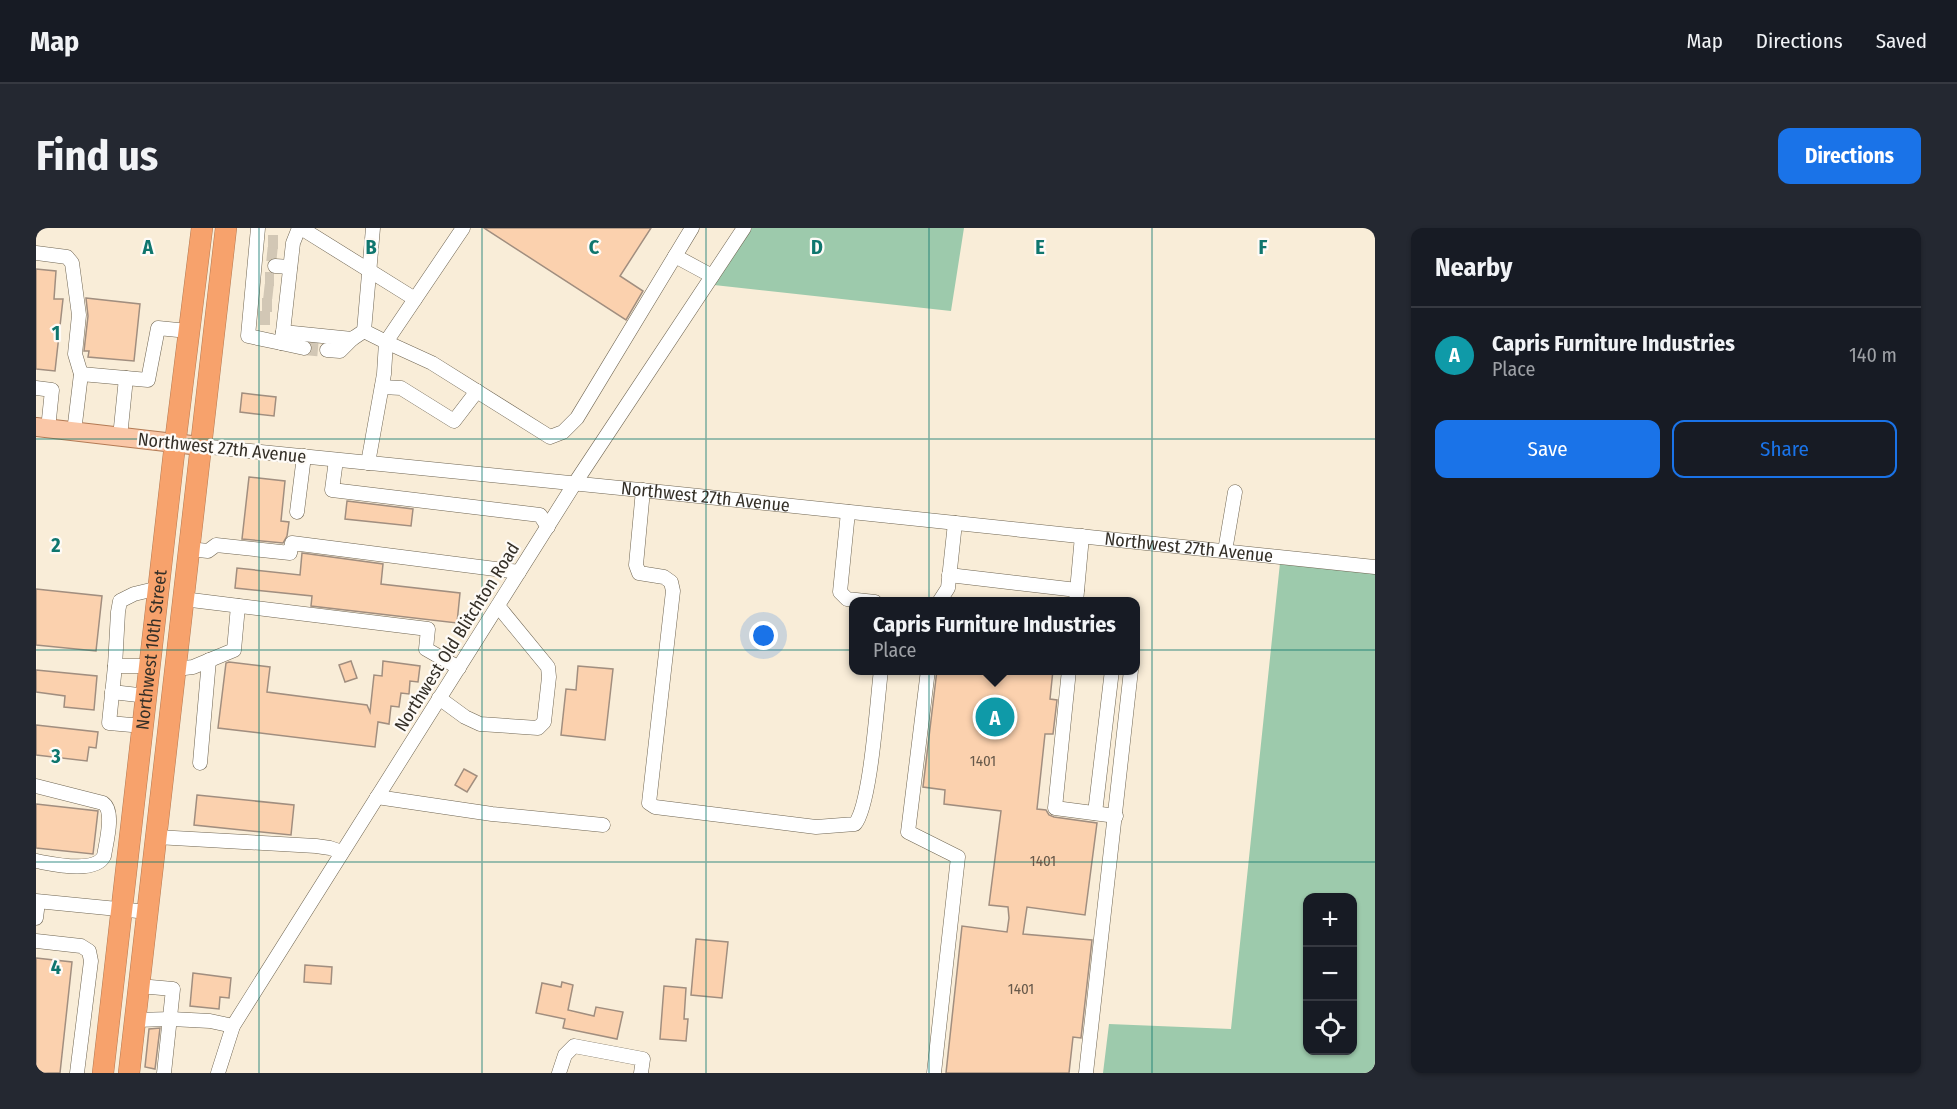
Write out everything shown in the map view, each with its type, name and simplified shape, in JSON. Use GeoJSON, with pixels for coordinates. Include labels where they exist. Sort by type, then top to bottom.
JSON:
{"type":"FeatureCollection","features":[{"type":"Feature","properties":{"kind":"highway","name":"Northwest 10th Street"},"geometry":{"type":"LineString","coordinates":[[103,1073],[188,331],[202,228]]}},
{"type":"Feature","properties":{"kind":"highway","name":"Northwest 10th Street"},"geometry":{"type":"LineString","coordinates":[[129,1073],[226,228]]}},
{"type":"Feature","properties":{"kind":"highway"},"geometry":{"type":"LineString","coordinates":[[150,666],[176,669]]}},
{"type":"Feature","properties":{"kind":"main road","name":"Northwest 27th Avenue"},"geometry":{"type":"LineString","coordinates":[[42,428],[200,446]]}},
{"type":"Feature","properties":{"kind":"street"},"geometry":{"type":"LineString","coordinates":[[271,281],[300,228],[415,299]]}},
{"type":"Feature","properties":{"kind":"street"},"geometry":{"type":"LineString","coordinates":[[364,331],[373,228]]}},
{"type":"Feature","properties":{"kind":"street"},"geometry":{"type":"LineString","coordinates":[[368,463],[382,387],[386,342],[463,228]]}},
{"type":"Feature","properties":{"kind":"street"},"geometry":{"type":"LineString","coordinates":[[364,331],[432,363],[550,436],[563,432],[577,418],[692,228]]}},
{"type":"Feature","properties":{"kind":"street","name":"Northwest Old Blitchton Road"},"geometry":{"type":"LineString","coordinates":[[218,1073],[233,1026],[575,483],[744,228]]}},
{"type":"Feature","properties":{"kind":"street"},"geometry":{"type":"LineString","coordinates":[[36,253],[68,257],[72,262],[79,315],[75,354],[81,374],[74,432]]}},
{"type":"Feature","properties":{"kind":"street"},"geometry":{"type":"LineString","coordinates":[[675,256],[712,276]]}},
{"type":"Feature","properties":{"kind":"street"},"geometry":{"type":"LineString","coordinates":[[271,281],[352,339]]}},
{"type":"Feature","properties":{"kind":"street"},"geometry":{"type":"LineString","coordinates":[[271,281],[304,348]]}},
{"type":"Feature","properties":{"kind":"street"},"geometry":{"type":"LineString","coordinates":[[81,374],[148,380],[158,328],[188,331]]}},
{"type":"Feature","properties":{"kind":"street"},"geometry":{"type":"LineString","coordinates":[[327,350],[340,351],[364,331]]}},
{"type":"Feature","properties":{"kind":"street"},"geometry":{"type":"LineString","coordinates":[[120,437],[126,378]]}},
{"type":"Feature","properties":{"kind":"street"},"geometry":{"type":"LineString","coordinates":[[382,387],[402,388],[454,421],[477,391]]}},
{"type":"Feature","properties":{"kind":"street"},"geometry":{"type":"LineString","coordinates":[[36,388],[52,390],[42,428]]}},
{"type":"Feature","properties":{"kind":"street","name":"Northwest 27th Avenue"},"geometry":{"type":"LineString","coordinates":[[200,446],[1375,567]]}},
{"type":"Feature","properties":{"kind":"street"},"geometry":{"type":"LineString","coordinates":[[297,512],[304,456]]}},
{"type":"Feature","properties":{"kind":"street"},"geometry":{"type":"LineString","coordinates":[[336,460],[332,490],[540,515],[548,527]]}},
{"type":"Feature","properties":{"kind":"street"},"geometry":{"type":"LineString","coordinates":[[643,490],[636,565],[639,573],[664,577],[671,582],[673,591],[649,803],[655,807],[816,826],[855,824],[860,818],[866,797],[880,675]]}},
{"type":"Feature","properties":{"kind":"street"},"geometry":{"type":"LineString","coordinates":[[1225,551],[1235,492]]}},
{"type":"Feature","properties":{"kind":"street"},"geometry":{"type":"LineString","coordinates":[[848,512],[840,592],[849,599]]}},
{"type":"Feature","properties":{"kind":"street"},"geometry":{"type":"LineString","coordinates":[[942,597],[948,588],[955,523]]}},
{"type":"Feature","properties":{"kind":"street"},"geometry":{"type":"LineString","coordinates":[[949,575],[1077,596],[1082,536]]}},
{"type":"Feature","properties":{"kind":"street"},"geometry":{"type":"LineString","coordinates":[[189,549],[208,551],[216,545],[290,553],[292,543],[519,572]]}},
{"type":"Feature","properties":{"kind":"street"},"geometry":{"type":"LineString","coordinates":[[143,726],[109,723],[118,612],[120,602],[134,594],[159,588]]}},
{"type":"Feature","properties":{"kind":"street"},"geometry":{"type":"LineString","coordinates":[[183,599],[428,629],[426,649],[459,668]]}},
{"type":"Feature","properties":{"kind":"street"},"geometry":{"type":"LineString","coordinates":[[176,669],[193,667],[234,650],[238,606]]}},
{"type":"Feature","properties":{"kind":"street"},"geometry":{"type":"LineString","coordinates":[[440,698],[465,717],[480,724],[538,728],[544,722],[548,667],[498,606]]}},
{"type":"Feature","properties":{"kind":"street"},"geometry":{"type":"LineString","coordinates":[[200,763],[209,660]]}},
{"type":"Feature","properties":{"kind":"street"},"geometry":{"type":"LineString","coordinates":[[115,666],[150,666]]}},
{"type":"Feature","properties":{"kind":"street"},"geometry":{"type":"LineString","coordinates":[[927,675],[908,832],[958,857],[934,1073]]}},
{"type":"Feature","properties":{"kind":"street"},"geometry":{"type":"LineString","coordinates":[[1068,675],[1055,808],[1116,816]]}},
{"type":"Feature","properties":{"kind":"street"},"geometry":{"type":"LineString","coordinates":[[1095,813],[1111,675]]}},
{"type":"Feature","properties":{"kind":"street"},"geometry":{"type":"LineString","coordinates":[[1086,1073],[1130,675]]}},
{"type":"Feature","properties":{"kind":"street"},"geometry":{"type":"LineString","coordinates":[[112,692],[147,696]]}},
{"type":"Feature","properties":{"kind":"street"},"geometry":{"type":"LineString","coordinates":[[36,786],[103,803],[110,814],[104,856],[101,861],[85,866],[36,861]]}},
{"type":"Feature","properties":{"kind":"street"},"geometry":{"type":"LineString","coordinates":[[377,797],[492,814],[603,825]]}},
{"type":"Feature","properties":{"kind":"street"},"geometry":{"type":"LineString","coordinates":[[156,837],[316,846],[342,852]]}},
{"type":"Feature","properties":{"kind":"street"},"geometry":{"type":"LineString","coordinates":[[36,918],[37,902],[148,912]]}},
{"type":"Feature","properties":{"kind":"street"},"geometry":{"type":"LineString","coordinates":[[36,940],[81,946],[88,951],[92,961],[77,1073]]}},
{"type":"Feature","properties":{"kind":"street"},"geometry":{"type":"LineString","coordinates":[[139,986],[173,989],[164,1073]]}},
{"type":"Feature","properties":{"kind":"street"},"geometry":{"type":"LineString","coordinates":[[135,1020],[210,1021],[233,1026]]}},
{"type":"Feature","properties":{"kind":"street"},"geometry":{"type":"LineString","coordinates":[[559,1073],[565,1055],[574,1046],[643,1059],[641,1073]]}},
{"type":"Feature","properties":{"kind":"green space"},"geometry":{"type":"Polygon","coordinates":[[[752,228],[964,228],[951,311],[714,285],[752,228]]]}},
{"type":"Feature","properties":{"kind":"green space"},"geometry":{"type":"Polygon","coordinates":[[[1280,563],[1375,573],[1375,1073],[1103,1073],[1109,1024],[1231,1029],[1280,563]]]}},
{"type":"Feature","properties":{"kind":"building"},"geometry":{"type":"Polygon","coordinates":[[[484,228],[651,228],[620,276],[643,291],[626,320],[484,228]]]}},
{"type":"Feature","properties":{"kind":"building"},"geometry":{"type":"Polygon","coordinates":[[[36,269],[56,271],[54,299],[63,299],[55,371],[36,369],[36,269]]]}},
{"type":"Feature","properties":{"kind":"building"},"geometry":{"type":"Polygon","coordinates":[[[86,298],[140,304],[134,361],[88,357],[89,351],[84,351],[88,316],[86,298]]]}},
{"type":"Feature","properties":{"kind":"building"},"geometry":{"type":"Polygon","coordinates":[[[242,393],[276,397],[274,416],[240,412],[242,393]]]}},
{"type":"Feature","properties":{"kind":"building"},"geometry":{"type":"Polygon","coordinates":[[[249,477],[285,481],[281,521],[289,522],[287,536],[283,543],[242,539],[249,477]]]}},
{"type":"Feature","properties":{"kind":"building"},"geometry":{"type":"Polygon","coordinates":[[[347,501],[413,509],[411,526],[345,519],[347,501]]]}},
{"type":"Feature","properties":{"kind":"building"},"geometry":{"type":"Polygon","coordinates":[[[302,553],[383,564],[381,584],[460,593],[457,623],[311,606],[312,596],[235,588],[237,568],[300,575],[302,553]]]}},
{"type":"Feature","properties":{"kind":"building"},"geometry":{"type":"Polygon","coordinates":[[[36,589],[102,596],[96,651],[36,645],[36,589]]]}},
{"type":"Feature","properties":{"kind":"building"},"geometry":{"type":"Polygon","coordinates":[[[351,661],[357,678],[345,682],[339,665],[351,661]]]}},
{"type":"Feature","properties":{"kind":"building"},"geometry":{"type":"Polygon","coordinates":[[[383,661],[420,666],[418,682],[410,681],[409,694],[401,693],[399,707],[391,706],[389,724],[378,722],[375,747],[218,728],[226,663],[270,667],[267,692],[367,705],[370,712],[374,675],[382,676],[383,661]]]}},
{"type":"Feature","properties":{"kind":"building"},"geometry":{"type":"Polygon","coordinates":[[[578,666],[613,669],[605,740],[561,735],[566,689],[576,690],[578,666]]]}},
{"type":"Feature","properties":{"kind":"building"},"geometry":{"type":"Polygon","coordinates":[[[36,670],[97,676],[94,710],[64,707],[65,696],[36,692],[36,670]]]}},
{"type":"Feature","properties":{"kind":"building"},"geometry":{"type":"Polygon","coordinates":[[[936,675],[1052,675],[1050,699],[1057,700],[1053,734],[1045,734],[1037,809],[1046,810],[1054,817],[1097,823],[1085,915],[1027,907],[1023,934],[1092,940],[1081,1038],[1073,1037],[1069,1073],[946,1073],[962,926],[1007,932],[1008,907],[989,905],[1001,811],[944,804],[945,790],[923,787],[936,675]]]}},
{"type":"Feature","properties":{"kind":"building"},"geometry":{"type":"Polygon","coordinates":[[[36,725],[98,732],[96,748],[89,747],[87,761],[36,755],[36,725]]]}},
{"type":"Feature","properties":{"kind":"building"},"geometry":{"type":"Polygon","coordinates":[[[464,769],[477,776],[467,792],[455,785],[464,769]]]}},
{"type":"Feature","properties":{"kind":"building"},"geometry":{"type":"Polygon","coordinates":[[[197,795],[294,805],[291,835],[194,825],[197,795]]]}},
{"type":"Feature","properties":{"kind":"building"},"geometry":{"type":"Polygon","coordinates":[[[36,804],[98,811],[93,854],[36,848],[36,804]]]}},
{"type":"Feature","properties":{"kind":"building"},"geometry":{"type":"Polygon","coordinates":[[[696,939],[728,942],[722,998],[691,995],[696,939]]]}},
{"type":"Feature","properties":{"kind":"building"},"geometry":{"type":"Polygon","coordinates":[[[36,958],[72,962],[60,1073],[36,1073],[36,958]]]}},
{"type":"Feature","properties":{"kind":"building"},"geometry":{"type":"Polygon","coordinates":[[[305,965],[332,967],[331,984],[304,982],[305,965]]]}},
{"type":"Feature","properties":{"kind":"building"},"geometry":{"type":"Polygon","coordinates":[[[193,973],[231,978],[229,998],[220,997],[219,1009],[190,1006],[193,973]]]}},
{"type":"Feature","properties":{"kind":"building"},"geometry":{"type":"Polygon","coordinates":[[[562,982],[573,985],[568,1010],[594,1016],[596,1007],[623,1012],[617,1039],[563,1028],[565,1019],[536,1013],[542,983],[561,987],[562,982]]]}},
{"type":"Feature","properties":{"kind":"building"},"geometry":{"type":"Polygon","coordinates":[[[664,986],[686,988],[684,1019],[688,1019],[686,1041],[660,1039],[664,986]]]}},
{"type":"Feature","properties":{"kind":"building"},"geometry":{"type":"Polygon","coordinates":[[[160,1028],[155,1069],[145,1067],[149,1029],[160,1028]]]}},
{"type":"Feature","properties":{"kind":"tunnel"},"geometry":{"type":"LineString","coordinates":[[268,242],[278,242]]}},
{"type":"Feature","properties":{"kind":"tunnel"},"geometry":{"type":"LineString","coordinates":[[267,254],[277,255]]}},
{"type":"Feature","properties":{"kind":"tunnel"},"geometry":{"type":"LineString","coordinates":[[265,279],[274,279]]}},
{"type":"Feature","properties":{"kind":"tunnel"},"geometry":{"type":"LineString","coordinates":[[264,291],[273,292]]}},
{"type":"Feature","properties":{"kind":"tunnel"},"geometry":{"type":"LineString","coordinates":[[262,305],[272,305]]}},
{"type":"Feature","properties":{"kind":"tunnel"},"geometry":{"type":"LineString","coordinates":[[260,318],[270,318]]}},
{"type":"Feature","properties":{"kind":"tunnel"},"geometry":{"type":"LineString","coordinates":[[304,348],[327,350]]}},
{"type":"Feature","properties":{"kind":"place","name":"Capris Furniture Industries"},"geometry":{"type":"Point","coordinates":[995,717]}}]}
